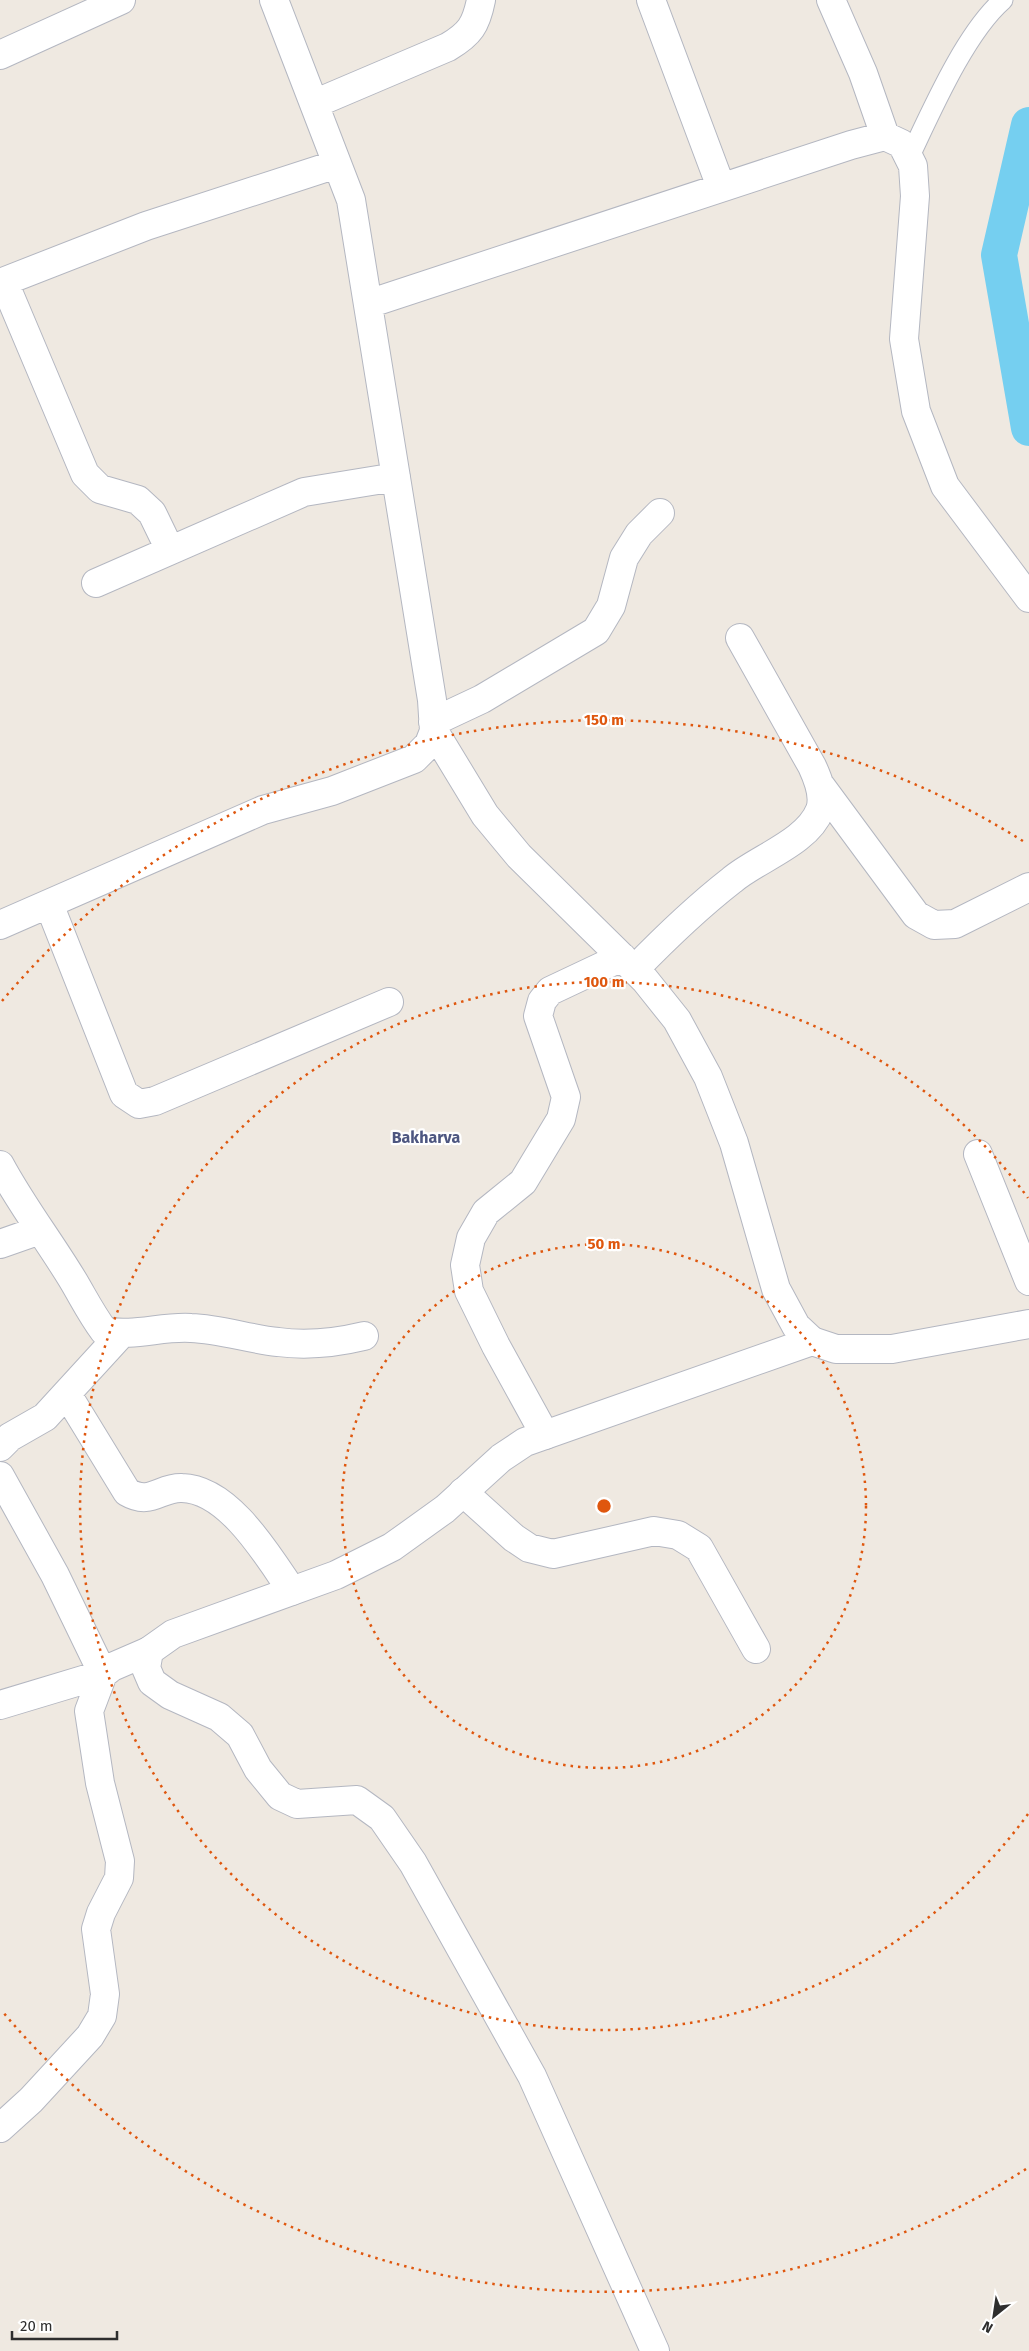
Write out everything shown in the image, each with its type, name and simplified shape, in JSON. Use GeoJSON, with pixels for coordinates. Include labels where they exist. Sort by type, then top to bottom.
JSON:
{"type":"FeatureCollection","features":[{"type":"Feature","properties":{"kind":"street"},"geometry":{"type":"LineString","coordinates":[[0,55],[121,0]]}},
{"type":"Feature","properties":{"kind":"street"},"geometry":{"type":"LineString","coordinates":[[0,926],[263,810],[332,791],[414,759],[429,744],[434,726],[432,700],[351,200],[274,0]]}},
{"type":"Feature","properties":{"kind":"street"},"geometry":{"type":"LineString","coordinates":[[314,104],[448,47],[465,37],[478,18],[481,0]]}},
{"type":"Feature","properties":{"kind":"street"},"geometry":{"type":"LineString","coordinates":[[651,0],[721,187]]}},
{"type":"Feature","properties":{"kind":"street"},"geometry":{"type":"LineString","coordinates":[[831,0],[862,73],[885,136]]}},
{"type":"Feature","properties":{"kind":"street"},"geometry":{"type":"LineString","coordinates":[[368,304],[721,187],[885,136],[902,144],[913,166],[915,196],[904,339],[916,410],[945,486],[1029,598]]}},
{"type":"Feature","properties":{"kind":"street"},"geometry":{"type":"LineString","coordinates":[[170,550],[152,513],[138,500],[100,489],[85,474],[2,282],[146,226],[337,164]]}},
{"type":"Feature","properties":{"kind":"street"},"geometry":{"type":"LineString","coordinates":[[96,583],[304,492],[396,477]]}},
{"type":"Feature","properties":{"kind":"street"},"geometry":{"type":"LineString","coordinates":[[434,726],[596,631],[611,606],[624,558],[639,534],[660,514]]}},
{"type":"Feature","properties":{"kind":"street"},"geometry":{"type":"LineString","coordinates":[[740,638],[812,766],[820,785],[916,914],[934,925],[955,924],[1029,887]]}},
{"type":"Feature","properties":{"kind":"street"},"geometry":{"type":"LineString","coordinates":[[434,726],[485,815],[520,856],[645,980],[677,1020],[708,1077],[734,1143],[776,1289],[796,1326],[812,1341],[836,1349],[892,1349],[1029,1324]]}},
{"type":"Feature","properties":{"kind":"street"},"geometry":{"type":"LineString","coordinates":[[545,1435],[496,1346],[469,1292],[465,1265],[471,1238],[486,1212],[523,1182],[561,1119],[566,1096],[538,1016],[542,1001],[550,991],[628,964],[734,877],[805,832],[820,809],[820,785]]}},
{"type":"Feature","properties":{"kind":"street"},"geometry":{"type":"LineString","coordinates":[[49,904],[124,1094],[139,1104],[164,1097],[389,1002]]}},
{"type":"Feature","properties":{"kind":"street"},"geometry":{"type":"LineString","coordinates":[[978,1154],[1029,1281]]}},
{"type":"Feature","properties":{"kind":"street"},"geometry":{"type":"LineString","coordinates":[[0,1165],[74,1282],[90,1312],[104,1331],[121,1334],[192,1328],[276,1342],[309,1345],[337,1342],[364,1336]]}},
{"type":"Feature","properties":{"kind":"street"},"geometry":{"type":"LineString","coordinates":[[0,1244],[40,1230]]}},
{"type":"Feature","properties":{"kind":"street"},"geometry":{"type":"LineString","coordinates":[[0,1448],[10,1437],[45,1417],[121,1334]]}},
{"type":"Feature","properties":{"kind":"street"},"geometry":{"type":"LineString","coordinates":[[0,1705],[103,1674],[112,1667],[149,1651],[173,1634],[336,1575],[392,1547],[445,1509],[501,1458],[525,1442],[812,1341]]}},
{"type":"Feature","properties":{"kind":"street"},"geometry":{"type":"LineString","coordinates":[[67,1394],[127,1492],[134,1496],[148,1498],[180,1487],[195,1490],[210,1497],[235,1515],[252,1533],[292,1590]]}},
{"type":"Feature","properties":{"kind":"street"},"geometry":{"type":"LineString","coordinates":[[0,1476],[55,1575],[103,1674],[89,1711],[100,1783],[120,1861],[119,1878],[101,1913],[96,1929],[104,1994],[102,2016],[90,2036],[31,2100],[0,2128]]}},
{"type":"Feature","properties":{"kind":"street"},"geometry":{"type":"LineString","coordinates":[[463,1492],[514,1538],[529,1548],[553,1554],[654,1531],[678,1535],[699,1548],[756,1649]]}},
{"type":"Feature","properties":{"kind":"street"},"geometry":{"type":"LineString","coordinates":[[149,1651],[146,1668],[152,1682],[170,1695],[219,1717],[240,1735],[258,1770],[280,1796],[296,1804],[358,1800],[382,1818],[413,1864],[532,2076],[655,2351]]}},
{"type":"Feature","properties":{"kind":"lane"},"geometry":{"type":"LineString","coordinates":[[909,158],[939,94],[973,37],[1004,0]]}},
{"type":"Feature","properties":{"kind":"waterway"},"geometry":{"type":"LineString","coordinates":[[1029,125],[999,255],[1029,428]]}},
{"type":"Feature","properties":{"kind":"district","name":"Bakharva"},"geometry":{"type":"Point","coordinates":[426,1137]}}]}
